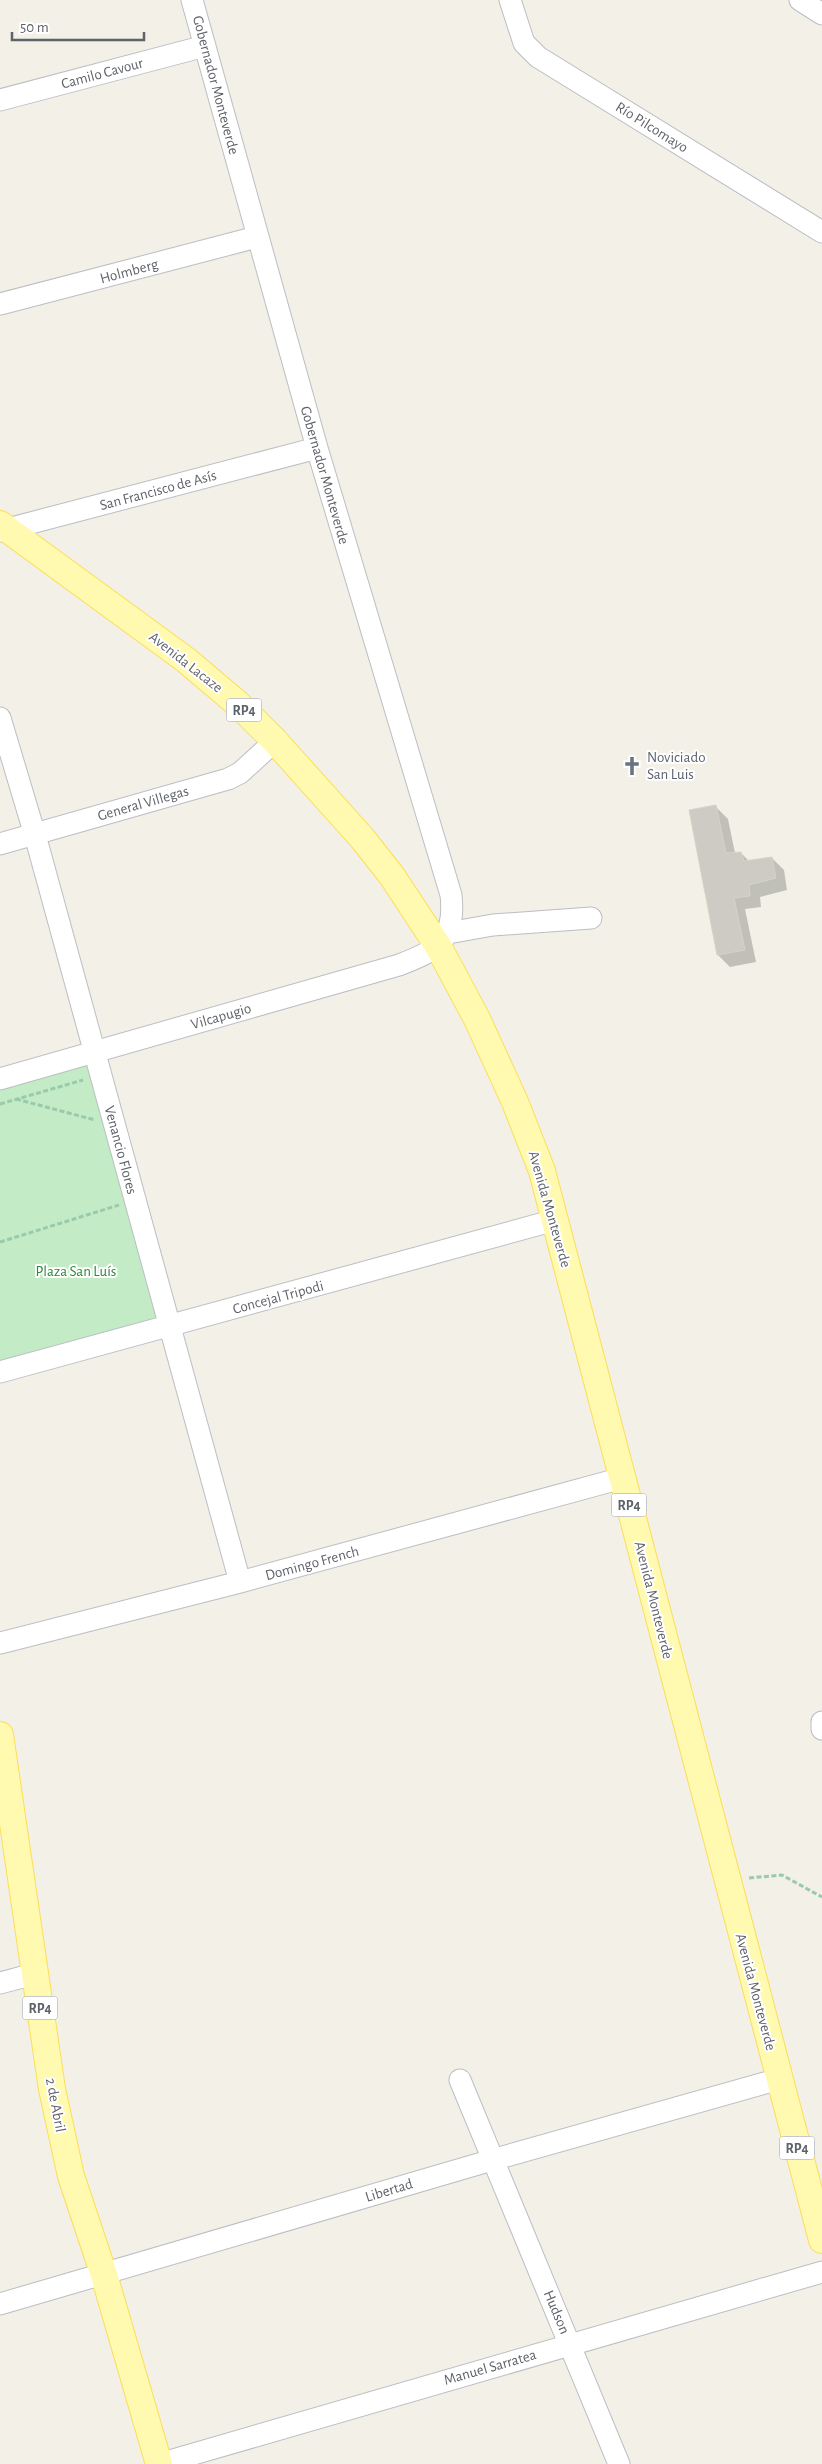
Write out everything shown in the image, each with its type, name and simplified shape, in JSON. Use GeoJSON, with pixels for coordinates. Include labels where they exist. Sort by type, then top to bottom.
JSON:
{"type":"FeatureCollection","features":[{"type":"Feature","properties":{"kind":"main road","name":"Avenida Lacaze"},"geometry":{"type":"LineString","coordinates":[[2,528],[186,660],[238,704],[275,741],[368,846],[443,940]]}},
{"type":"Feature","properties":{"kind":"main road","name":"Avenida Monteverde"},"geometry":{"type":"LineString","coordinates":[[443,940],[515,1102],[542,1171],[727,1882],[820,2227]]}},
{"type":"Feature","properties":{"kind":"main road","name":"2 de Abril"},"geometry":{"type":"LineString","coordinates":[[0,1735],[52,2089],[69,2167],[104,2275],[159,2464]]}},
{"type":"Feature","properties":{"kind":"street","name":"Gobernador Monteverde"},"geometry":{"type":"LineString","coordinates":[[192,0],[316,448],[451,895],[454,917],[443,940]]}},
{"type":"Feature","properties":{"kind":"street","name":"Río Pilcomayo"},"geometry":{"type":"LineString","coordinates":[[510,0],[524,43],[538,57],[822,232]]}},
{"type":"Feature","properties":{"kind":"street"},"geometry":{"type":"LineString","coordinates":[[800,0],[822,14]]}},
{"type":"Feature","properties":{"kind":"street","name":"Camilo Cavour"},"geometry":{"type":"LineString","coordinates":[[0,100],[205,46]]}},
{"type":"Feature","properties":{"kind":"street","name":"Holmberg"},"geometry":{"type":"LineString","coordinates":[[0,304],[257,237]]}},
{"type":"Feature","properties":{"kind":"street","name":"San Francisco de Asís"},"geometry":{"type":"LineString","coordinates":[[2,528],[316,448]]}},
{"type":"Feature","properties":{"kind":"street","name":"Venancio Flores"},"geometry":{"type":"LineString","coordinates":[[0,718],[35,835],[94,1052],[124,1200],[170,1326],[240,1582]]}},
{"type":"Feature","properties":{"kind":"street","name":"General Villegas"},"geometry":{"type":"LineString","coordinates":[[0,844],[228,779],[240,773],[275,741]]}},
{"type":"Feature","properties":{"kind":"street","name":"Vilcapugio"},"geometry":{"type":"LineString","coordinates":[[0,1079],[400,965],[443,940],[493,925],[591,918]]}},
{"type":"Feature","properties":{"kind":"street","name":"Concejal Tripodi"},"geometry":{"type":"LineString","coordinates":[[0,1372],[555,1220]]}},
{"type":"Feature","properties":{"kind":"street","name":"Domingo French"},"geometry":{"type":"LineString","coordinates":[[0,1643],[240,1582],[622,1478]]}},
{"type":"Feature","properties":{"kind":"street"},"geometry":{"type":"LineString","coordinates":[[822,1722],[822,1729]]}},
{"type":"Feature","properties":{"kind":"street"},"geometry":{"type":"LineString","coordinates":[[0,1983],[34,1974]]}},
{"type":"Feature","properties":{"kind":"street","name":"Libertad"},"geometry":{"type":"LineString","coordinates":[[0,2304],[492,2160],[779,2079]]}},
{"type":"Feature","properties":{"kind":"street","name":"Hudson"},"geometry":{"type":"LineString","coordinates":[[460,2080],[620,2464]]}},
{"type":"Feature","properties":{"kind":"street","name":"Manuel Sarratea"},"geometry":{"type":"LineString","coordinates":[[159,2464],[822,2272]]}},
{"type":"Feature","properties":{"kind":"path"},"geometry":{"type":"LineString","coordinates":[[0,1104],[84,1080],[86,1088]]}},
{"type":"Feature","properties":{"kind":"path"},"geometry":{"type":"LineString","coordinates":[[16,1099],[96,1121],[94,1112]]}},
{"type":"Feature","properties":{"kind":"path"},"geometry":{"type":"LineString","coordinates":[[0,1242],[124,1200]]}},
{"type":"Feature","properties":{"kind":"path"},"geometry":{"type":"LineString","coordinates":[[727,1882],[769,1875],[782,1875],[822,1897]]}},
{"type":"Feature","properties":{"kind":"green space","name":"Plaza San Luís"},"geometry":{"type":"Polygon","coordinates":[[[94,1052],[170,1326],[0,1372],[0,1079],[94,1052]]]}},
{"type":"Feature","properties":{"kind":"building"},"geometry":{"type":"Polygon","coordinates":[[[716,805],[726,853],[741,852],[744,861],[772,857],[776,878],[749,885],[750,896],[734,898],[745,950],[717,955],[689,810],[716,805]]]}},
{"type":"Feature","properties":{"kind":"place","name":"Noviciado San Luis"},"geometry":{"type":"Point","coordinates":[632,766]}}]}
